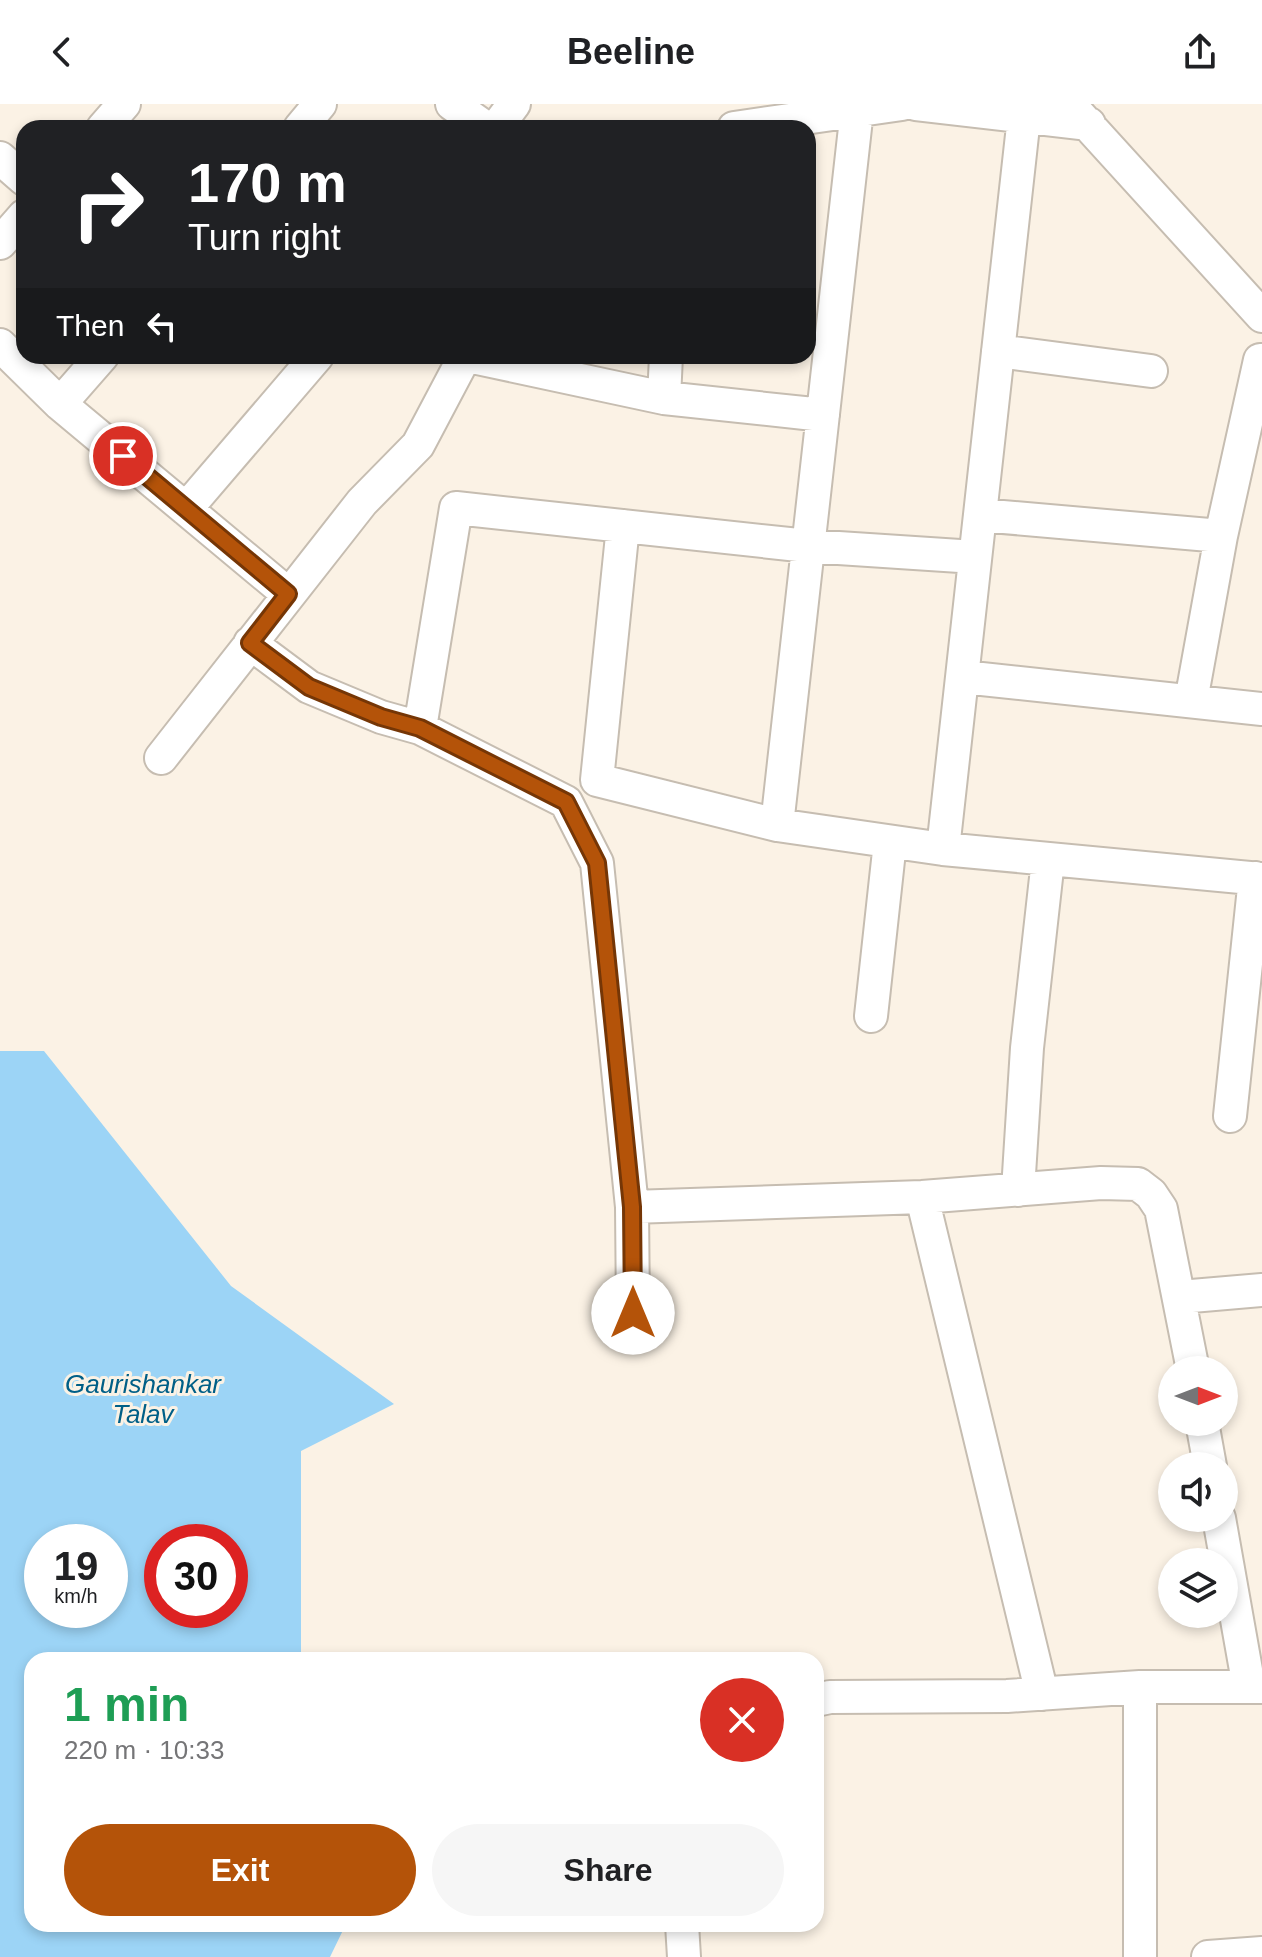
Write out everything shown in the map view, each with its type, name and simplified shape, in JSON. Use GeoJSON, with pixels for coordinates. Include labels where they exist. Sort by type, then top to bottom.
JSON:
{"type":"FeatureCollection","features":[{"type":"Feature","properties":{"kind":"street"},"geometry":{"type":"LineString","coordinates":[[110,120],[124,104]]}},
{"type":"Feature","properties":{"kind":"street"},"geometry":{"type":"LineString","coordinates":[[307,120],[320,104]]}},
{"type":"Feature","properties":{"kind":"street"},"geometry":{"type":"LineString","coordinates":[[452,104],[475,120]]}},
{"type":"Feature","properties":{"kind":"street"},"geometry":{"type":"LineString","coordinates":[[789,120],[902,104]]}},
{"type":"Feature","properties":{"kind":"street"},"geometry":{"type":"LineString","coordinates":[[916,104],[1024,117],[1079,114],[1262,316]]}},
{"type":"Feature","properties":{"kind":"street"},"geometry":{"type":"LineString","coordinates":[[777,825],[857,110]]}},
{"type":"Feature","properties":{"kind":"street"},"geometry":{"type":"LineString","coordinates":[[943,849],[1024,117]]}},
{"type":"Feature","properties":{"kind":"street"},"geometry":{"type":"LineString","coordinates":[[0,158],[16,172]]}},
{"type":"Feature","properties":{"kind":"street"},"geometry":{"type":"LineString","coordinates":[[0,243],[16,225]]}},
{"type":"Feature","properties":{"kind":"street"},"geometry":{"type":"LineString","coordinates":[[0,345],[16,361]]}},
{"type":"Feature","properties":{"kind":"street"},"geometry":{"type":"LineString","coordinates":[[998,351],[1151,371]]}},
{"type":"Feature","properties":{"kind":"street"},"geometry":{"type":"LineString","coordinates":[[1191,701],[1221,536],[1260,360]]}},
{"type":"Feature","properties":{"kind":"street"},"geometry":{"type":"LineString","coordinates":[[19,364],[60,404],[288,594]]}},
{"type":"Feature","properties":{"kind":"street"},"geometry":{"type":"LineString","coordinates":[[60,404],[95,364]]}},
{"type":"Feature","properties":{"kind":"street"},"geometry":{"type":"LineString","coordinates":[[186,509],[310,364]]}},
{"type":"Feature","properties":{"kind":"street"},"geometry":{"type":"LineString","coordinates":[[161,758],[362,502],[418,445],[463,364]]}},
{"type":"Feature","properties":{"kind":"street"},"geometry":{"type":"LineString","coordinates":[[505,364],[664,398],[823,415]]}},
{"type":"Feature","properties":{"kind":"street"},"geometry":{"type":"LineString","coordinates":[[664,398],[666,364]]}},
{"type":"Feature","properties":{"kind":"street"},"geometry":{"type":"LineString","coordinates":[[420,728],[456,508],[808,546],[975,557]]}},
{"type":"Feature","properties":{"kind":"street"},"geometry":{"type":"LineString","coordinates":[[980,515],[1221,536]]}},
{"type":"Feature","properties":{"kind":"street"},"geometry":{"type":"LineString","coordinates":[[623,526],[597,780],[777,825],[890,842],[1048,860],[1258,878],[1230,1116]]}},
{"type":"Feature","properties":{"kind":"street"},"geometry":{"type":"LineString","coordinates":[[250,643],[309,687],[381,717],[420,728],[566,802],[597,863],[632,1207],[633,1313]]}},
{"type":"Feature","properties":{"kind":"street"},"geometry":{"type":"LineString","coordinates":[[963,677],[1262,709]]}},
{"type":"Feature","properties":{"kind":"street"},"geometry":{"type":"LineString","coordinates":[[871,1016],[890,842]]}},
{"type":"Feature","properties":{"kind":"street"},"geometry":{"type":"LineString","coordinates":[[1018,1190],[1027,1048],[1048,860]]}},
{"type":"Feature","properties":{"kind":"street"},"geometry":{"type":"LineString","coordinates":[[632,1207],[922,1197],[1101,1183],[1138,1184],[1151,1194],[1161,1209],[1191,1356]]}},
{"type":"Feature","properties":{"kind":"street"},"geometry":{"type":"LineString","coordinates":[[922,1197],[1042,1694]]}},
{"type":"Feature","properties":{"kind":"street"},"geometry":{"type":"LineString","coordinates":[[1180,1297],[1262,1290]]}},
{"type":"Feature","properties":{"kind":"street"},"geometry":{"type":"LineString","coordinates":[[824,1698],[1042,1694],[1140,1687],[1256,1687],[1222,1532]]}},
{"type":"Feature","properties":{"kind":"street"},"geometry":{"type":"LineString","coordinates":[[1140,1687],[1140,1957]]}},
{"type":"Feature","properties":{"kind":"street"},"geometry":{"type":"LineString","coordinates":[[682,1932],[684,1957]]}},
{"type":"Feature","properties":{"kind":"street"},"geometry":{"type":"LineString","coordinates":[[1208,1957],[1262,1953]]}},
{"type":"Feature","properties":{"kind":"water","name":"Gaurishankar Talav"},"geometry":{"type":"Polygon","coordinates":[[[0,1051],[44,1051],[231,1286],[394,1404],[301,1451],[301,1652],[24,1652],[24,1932],[342,1932],[330,1957],[0,1957],[0,1051]]]}},
{"type":"Feature","properties":{"kind":"route"},"geometry":{"type":"LineString","coordinates":[[123,456],[288,594],[250,643],[309,687],[381,717],[420,728],[566,802],[597,863],[632,1207],[633,1313]]}}]}
